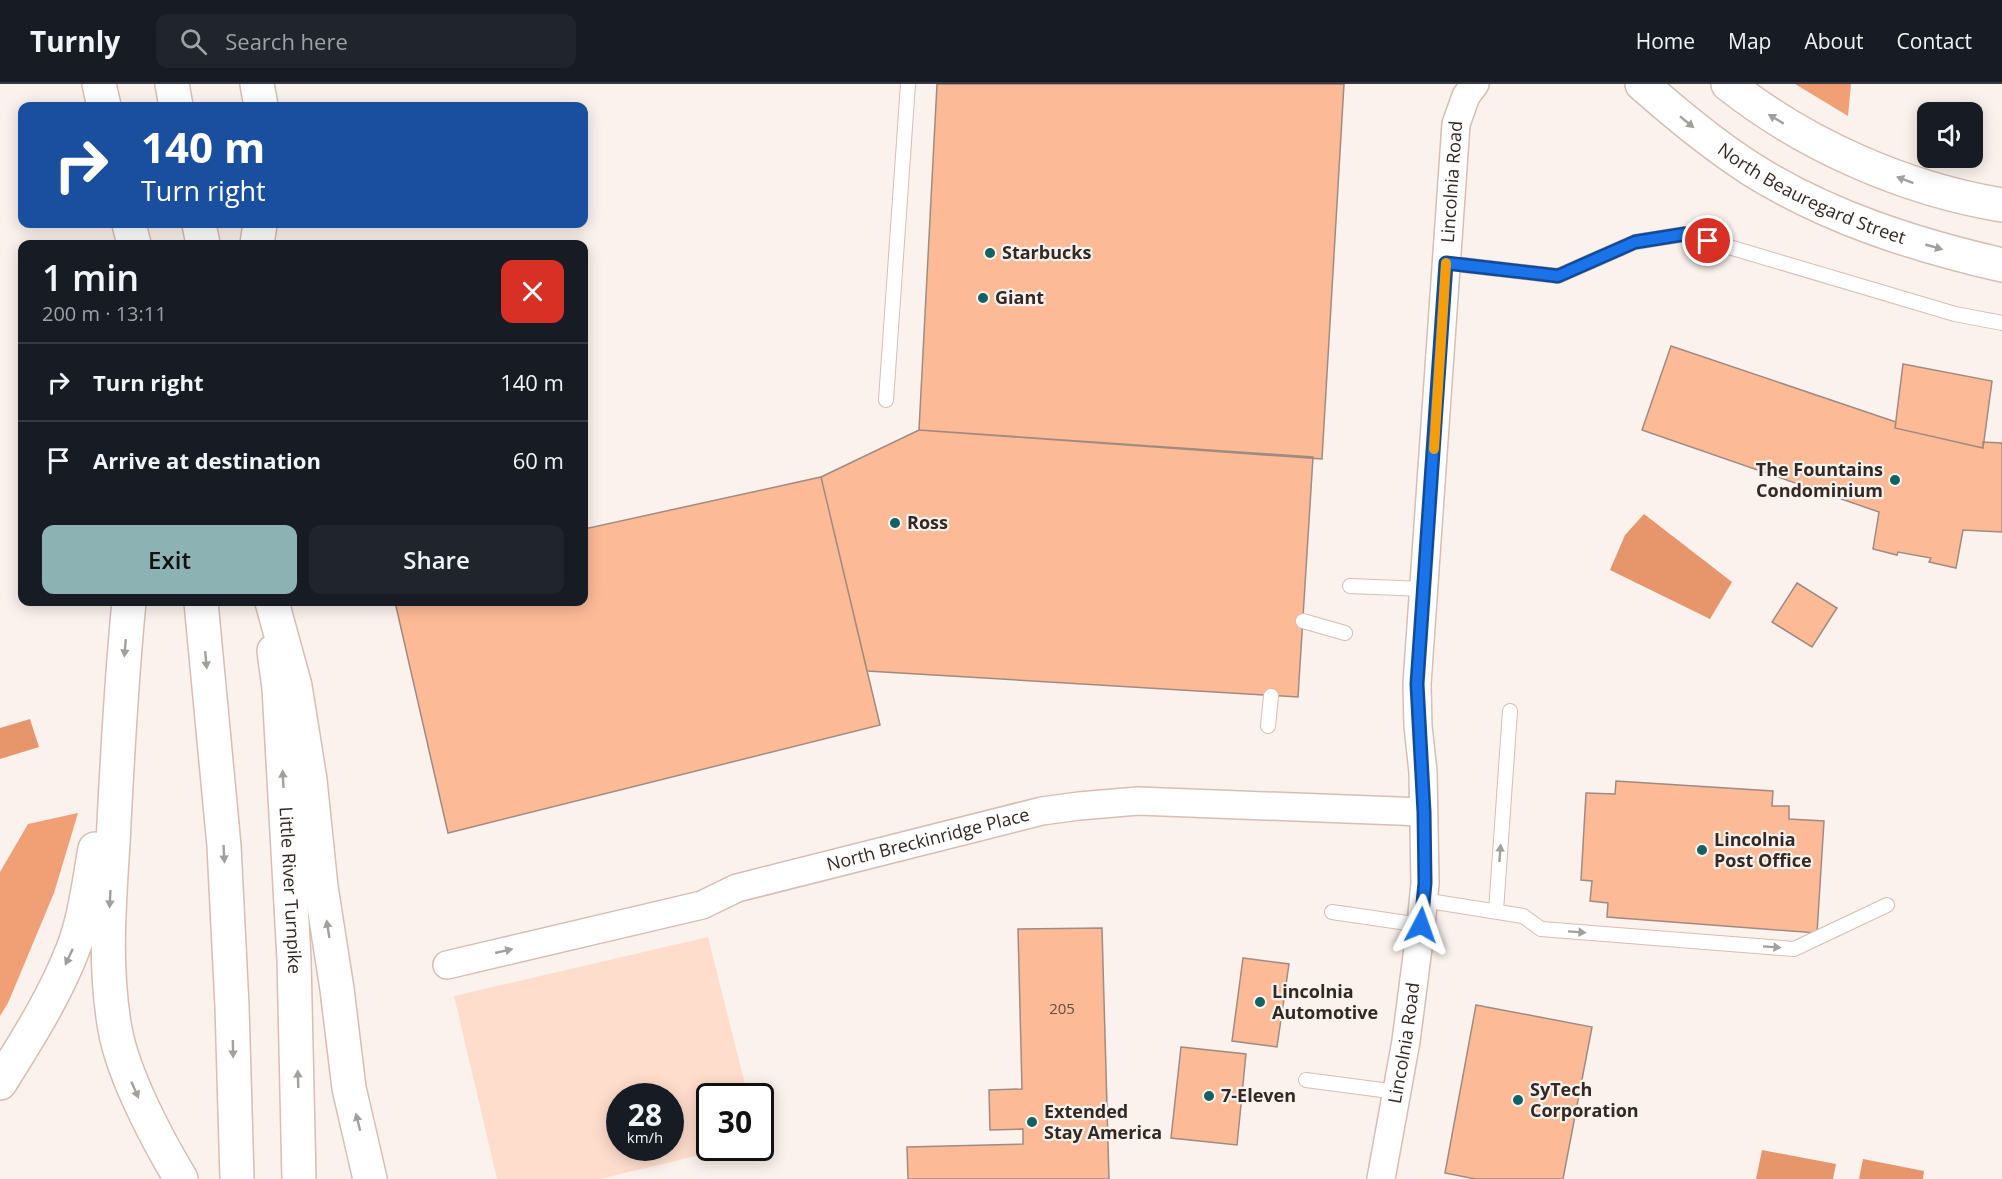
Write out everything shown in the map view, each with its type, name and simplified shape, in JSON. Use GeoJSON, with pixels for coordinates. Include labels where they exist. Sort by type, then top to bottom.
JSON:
{"type":"FeatureCollection","features":[{"type":"Feature","properties":{"kind":"main road"},"geometry":{"type":"LineString","coordinates":[[99,84],[103,102]]}},
{"type":"Feature","properties":{"kind":"main road"},"geometry":{"type":"LineString","coordinates":[[172,84],[175,102]]}},
{"type":"Feature","properties":{"kind":"main road"},"geometry":{"type":"LineString","coordinates":[[257,84],[260,102]]}},
{"type":"Feature","properties":{"kind":"main road","name":"North Beauregard Street"},"geometry":{"type":"LineString","coordinates":[[1642,84],[1690,124],[1751,169],[1822,207],[1895,236],[2002,265]]}},
{"type":"Feature","properties":{"kind":"main road"},"geometry":{"type":"LineString","coordinates":[[1728,84],[1767,113],[1847,156],[1913,183],[1978,201],[2002,205]]}},
{"type":"Feature","properties":{"kind":"main road"},"geometry":{"type":"LineString","coordinates":[[129,606],[120,694],[107,947],[115,1031],[128,1074],[148,1119],[177,1173]]}},
{"type":"Feature","properties":{"kind":"main road"},"geometry":{"type":"LineString","coordinates":[[201,606],[224,858],[232,1006],[237,1179]]}},
{"type":"Feature","properties":{"kind":"main road","name":"Little River Turnpike"},"geometry":{"type":"LineString","coordinates":[[267,606],[279,688],[294,958],[299,1179]]}},
{"type":"Feature","properties":{"kind":"main road"},"geometry":{"type":"LineString","coordinates":[[273,606],[295,686],[310,780],[321,887],[350,1088],[370,1179]]}},
{"type":"Feature","properties":{"kind":"main road"},"geometry":{"type":"LineString","coordinates":[[0,1083],[28,1040],[74,948],[86,900],[98,834],[120,694]]}},
{"type":"Feature","properties":{"kind":"street","name":"Lincolnia Road"},"geometry":{"type":"LineString","coordinates":[[1381,1179],[1406,1041],[1422,912],[1424,812],[1417,684],[1456,124],[1466,96],[1475,84]]}},
{"type":"Feature","properties":{"kind":"street","name":"North Breckinridge Place"},"geometry":{"type":"LineString","coordinates":[[447,965],[702,905],[737,888],[1031,814],[1079,806],[1138,801],[1424,812]]}},
{"type":"Feature","properties":{"kind":"lane"},"geometry":{"type":"LineString","coordinates":[[886,400],[908,84]]}},
{"type":"Feature","properties":{"kind":"lane"},"geometry":{"type":"LineString","coordinates":[[1446,263],[1558,276],[1635,242],[1685,234],[1955,314],[2002,323]]}},
{"type":"Feature","properties":{"kind":"lane"},"geometry":{"type":"LineString","coordinates":[[1350,586],[1424,590]]}},
{"type":"Feature","properties":{"kind":"lane"},"geometry":{"type":"LineString","coordinates":[[1303,621],[1345,633]]}},
{"type":"Feature","properties":{"kind":"lane"},"geometry":{"type":"LineString","coordinates":[[1268,726],[1271,696]]}},
{"type":"Feature","properties":{"kind":"lane"},"geometry":{"type":"LineString","coordinates":[[1496,911],[1510,711]]}},
{"type":"Feature","properties":{"kind":"lane"},"geometry":{"type":"LineString","coordinates":[[1332,912],[1496,911],[1523,916],[1541,929],[1794,949],[1887,904]]}},
{"type":"Feature","properties":{"kind":"lane"},"geometry":{"type":"LineString","coordinates":[[1306,1080],[1397,1092]]}},
{"type":"Feature","properties":{"kind":"shaded area"},"geometry":{"type":"Polygon","coordinates":[[[1795,84],[1851,84],[1848,116],[1795,84]]]}},
{"type":"Feature","properties":{"kind":"shaded area"},"geometry":{"type":"Polygon","coordinates":[[[1644,514],[1732,582],[1710,619],[1610,570],[1625,535],[1644,514]]]}},
{"type":"Feature","properties":{"kind":"shaded area"},"geometry":{"type":"Polygon","coordinates":[[[30,719],[39,747],[0,759],[0,728],[30,719]]]}},
{"type":"Feature","properties":{"kind":"shaded area"},"geometry":{"type":"Polygon","coordinates":[[[78,813],[54,893],[8,1003],[0,1016],[0,872],[28,824],[78,813]]]}},
{"type":"Feature","properties":{"kind":"shaded area"},"geometry":{"type":"Polygon","coordinates":[[[708,937],[745,1083],[696,1083],[696,1156],[684,1159],[684,1083],[606,1083],[606,1161],[675,1161],[600,1179],[497,1179],[454,996],[708,937]]]}},
{"type":"Feature","properties":{"kind":"shaded area"},"geometry":{"type":"Polygon","coordinates":[[[1762,1150],[1836,1164],[1833,1179],[1756,1179],[1762,1150]]]}},
{"type":"Feature","properties":{"kind":"shaded area"},"geometry":{"type":"Polygon","coordinates":[[[1863,1159],[1924,1171],[1923,1179],[1859,1179],[1863,1159]]]}},
{"type":"Feature","properties":{"kind":"building"},"geometry":{"type":"Polygon","coordinates":[[[937,84],[1344,84],[1322,459],[919,430],[937,84]]]}},
{"type":"Feature","properties":{"kind":"building","name":"The Fountains Condominium"},"geometry":{"type":"Polygon","coordinates":[[[1671,346],[1896,422],[1895,428],[1983,448],[1983,442],[2002,443],[2002,532],[1963,530],[1956,568],[1929,562],[1931,558],[1898,552],[1897,555],[1873,549],[1879,512],[1642,430],[1671,346]]]}},
{"type":"Feature","properties":{"kind":"building"},"geometry":{"type":"Polygon","coordinates":[[[1903,364],[1992,381],[1983,448],[1895,428],[1903,364]]]}},
{"type":"Feature","properties":{"kind":"building"},"geometry":{"type":"Polygon","coordinates":[[[919,430],[1313,457],[1298,697],[867,671],[821,477],[919,430]]]}},
{"type":"Feature","properties":{"kind":"building"},"geometry":{"type":"Polygon","coordinates":[[[821,477],[880,725],[448,833],[396,606],[588,606],[588,528],[821,477]]]}},
{"type":"Feature","properties":{"kind":"building"},"geometry":{"type":"Polygon","coordinates":[[[1797,583],[1837,608],[1812,647],[1772,622],[1797,583]]]}},
{"type":"Feature","properties":{"kind":"building","name":"Lincolnia Post Office"},"geometry":{"type":"Polygon","coordinates":[[[1616,781],[1773,791],[1772,806],[1789,806],[1789,819],[1824,821],[1817,933],[1607,917],[1608,903],[1590,901],[1592,881],[1581,880],[1586,793],[1615,794],[1616,781]]]}},
{"type":"Feature","properties":{"kind":"building"},"geometry":{"type":"Polygon","coordinates":[[[1102,928],[1109,1179],[908,1179],[907,1147],[1023,1144],[1023,1129],[990,1130],[989,1090],[1022,1089],[1018,929],[1102,928]]]}},
{"type":"Feature","properties":{"kind":"building","name":"Lincolnia Automotive"},"geometry":{"type":"Polygon","coordinates":[[[1243,958],[1289,964],[1277,1047],[1232,1041],[1243,958]]]}},
{"type":"Feature","properties":{"kind":"building","name":"SyTech Corporation"},"geometry":{"type":"Polygon","coordinates":[[[1476,1005],[1592,1027],[1563,1179],[1475,1179],[1445,1173],[1476,1005]]]}},
{"type":"Feature","properties":{"kind":"building","name":"7-Eleven"},"geometry":{"type":"Polygon","coordinates":[[[1181,1047],[1246,1054],[1237,1145],[1171,1138],[1181,1047]]]}},
{"type":"Feature","properties":{"kind":"slow traffic"},"geometry":{"type":"LineString","coordinates":[[1434,449],[1446,263]]}},
{"type":"Feature","properties":{"kind":"place","name":"Starbucks"},"geometry":{"type":"Point","coordinates":[990,253]}},
{"type":"Feature","properties":{"kind":"place","name":"Giant"},"geometry":{"type":"Point","coordinates":[983,298]}},
{"type":"Feature","properties":{"kind":"place","name":"The Fountains Condominium"},"geometry":{"type":"Point","coordinates":[1895,480]}},
{"type":"Feature","properties":{"kind":"place","name":"Ross"},"geometry":{"type":"Point","coordinates":[895,523]}},
{"type":"Feature","properties":{"kind":"place","name":"Lincolnia Post Office"},"geometry":{"type":"Point","coordinates":[1702,850]}},
{"type":"Feature","properties":{"kind":"place","name":"Lincolnia Automotive"},"geometry":{"type":"Point","coordinates":[1260,1002]}},
{"type":"Feature","properties":{"kind":"place","name":"7-Eleven"},"geometry":{"type":"Point","coordinates":[1209,1096]}},
{"type":"Feature","properties":{"kind":"place","name":"SyTech Corporation"},"geometry":{"type":"Point","coordinates":[1518,1100]}},
{"type":"Feature","properties":{"kind":"place","name":"Extended Stay America"},"geometry":{"type":"Point","coordinates":[1032,1122]}},
{"type":"Feature","properties":{"kind":"route"},"geometry":{"type":"LineString","coordinates":[[1421,925],[1425,883],[1424,812],[1417,684],[1446,263],[1558,276],[1635,242],[1685,234],[1708,241]]}}]}
